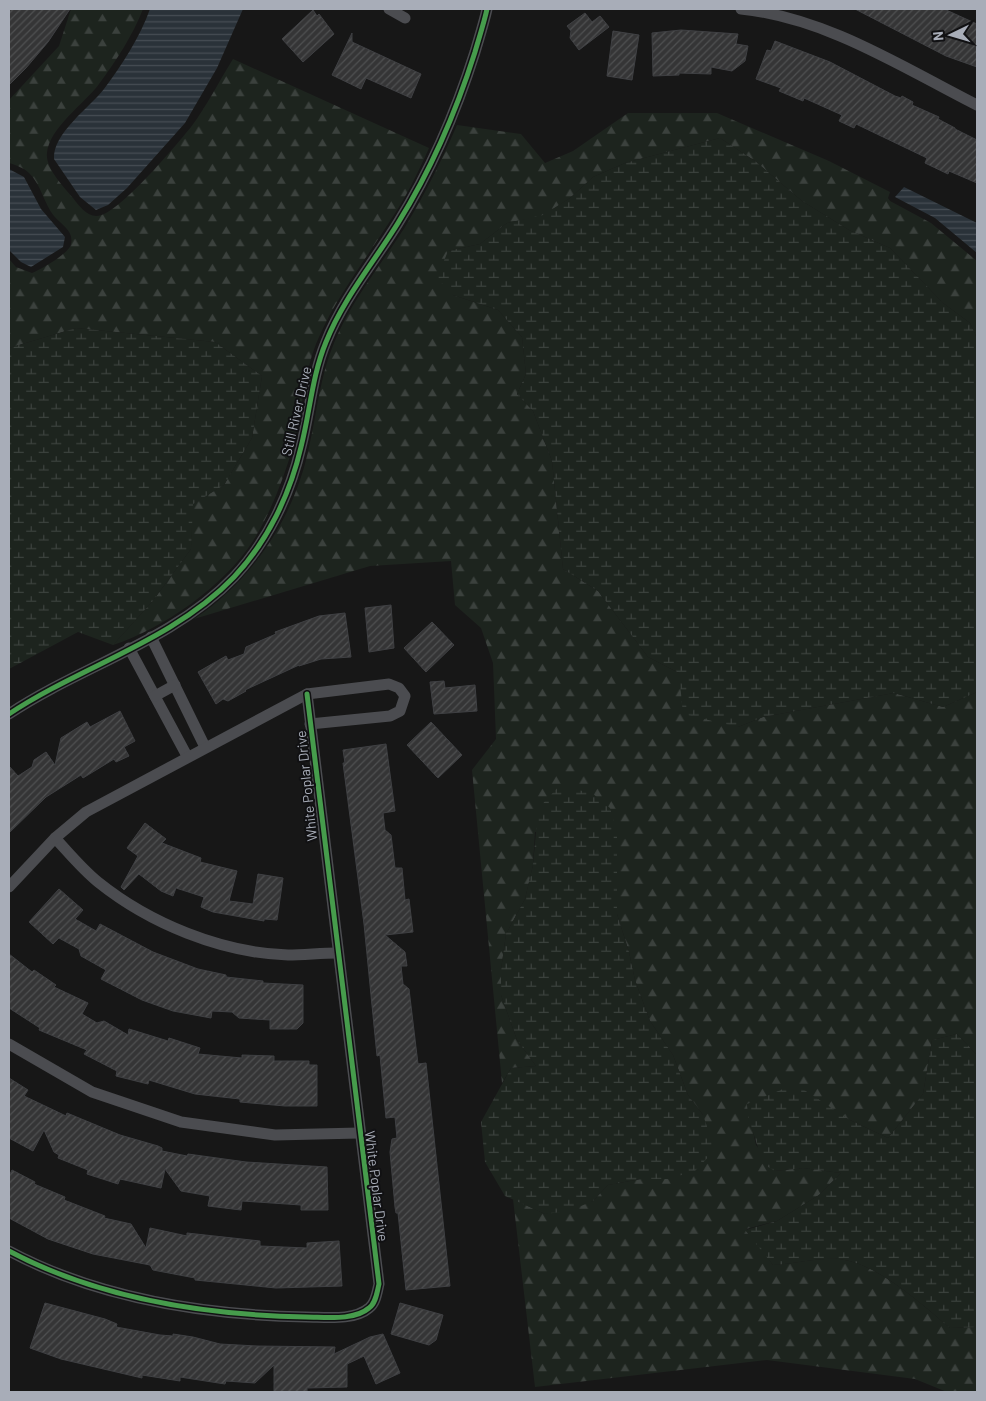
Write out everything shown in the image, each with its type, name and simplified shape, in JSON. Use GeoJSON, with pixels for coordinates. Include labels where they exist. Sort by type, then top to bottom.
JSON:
{"type":"FeatureCollection","features":[{"type":"Feature","properties":{"kind":"street"},"geometry":{"type":"LineString","coordinates":[[389,9],[405,18]]}},
{"type":"Feature","properties":{"kind":"street","name":"Still River Drive"},"geometry":{"type":"LineString","coordinates":[[9,714],[34,697],[129,648],[194,611],[234,577],[260,545],[282,505],[301,448],[314,379],[326,341],[353,290],[398,223],[431,165],[462,93],[487,9]]}},
{"type":"Feature","properties":{"kind":"street"},"geometry":{"type":"LineString","coordinates":[[741,9],[758,11],[837,33],[977,105]]}},
{"type":"Feature","properties":{"kind":"street"},"geometry":{"type":"LineString","coordinates":[[151,636],[206,747]]}},
{"type":"Feature","properties":{"kind":"street"},"geometry":{"type":"LineString","coordinates":[[129,648],[187,756]]}},
{"type":"Feature","properties":{"kind":"street","name":"White Poplar Drive"},"geometry":{"type":"LineString","coordinates":[[9,887],[55,838],[86,812],[187,756],[307,694],[389,684],[399,688],[405,696],[400,711],[390,716],[310,724]]}},
{"type":"Feature","properties":{"kind":"street"},"geometry":{"type":"LineString","coordinates":[[155,696],[175,685]]}},
{"type":"Feature","properties":{"kind":"street","name":"White Poplar Drive"},"geometry":{"type":"LineString","coordinates":[[9,1251],[77,1280],[142,1298],[191,1308],[255,1316],[329,1317],[357,1315],[370,1308],[377,1296],[379,1284],[337,953],[307,694]]}},
{"type":"Feature","properties":{"kind":"street"},"geometry":{"type":"LineString","coordinates":[[55,838],[97,881],[140,912],[190,935],[248,950],[286,955],[337,953]]}},
{"type":"Feature","properties":{"kind":"street"},"geometry":{"type":"LineString","coordinates":[[9,1044],[92,1092],[181,1122],[275,1135],[359,1133]]}},
{"type":"Feature","properties":{"kind":"green space"},"geometry":{"type":"Polygon","coordinates":[[[71,9],[143,9],[129,38],[112,66],[93,91],[68,116],[49,144],[47,159],[52,171],[80,207],[93,216],[105,213],[117,205],[146,179],[197,119],[233,59],[429,148],[401,204],[343,292],[319,337],[306,378],[293,447],[281,484],[253,541],[226,574],[191,604],[152,628],[113,645],[152,602],[191,549],[192,504],[224,485],[252,438],[262,376],[215,342],[76,328],[9,348],[9,259],[16,267],[32,273],[48,265],[66,252],[71,244],[71,235],[67,228],[54,216],[40,188],[29,173],[9,163],[9,100],[59,46],[71,9]]]}},
{"type":"Feature","properties":{"kind":"green space"},"geometry":{"type":"Polygon","coordinates":[[[628,113],[717,113],[829,161],[890,192],[888,198],[890,201],[931,223],[977,261],[977,338],[970,323],[943,303],[890,248],[849,230],[802,201],[755,161],[720,138],[625,163],[593,177],[570,198],[543,216],[507,223],[480,244],[448,251],[453,295],[498,310],[522,337],[526,374],[517,394],[533,411],[552,461],[563,569],[598,591],[648,657],[679,673],[738,727],[763,717],[894,693],[943,707],[977,692],[977,1055],[957,1034],[932,1040],[923,1094],[888,1138],[850,1120],[747,1104],[756,1145],[775,1171],[803,1168],[841,1173],[819,1195],[777,1221],[746,1229],[773,1265],[832,1259],[854,1262],[884,1276],[912,1296],[950,1328],[977,1327],[977,1392],[947,1392],[915,1379],[767,1360],[535,1387],[513,1199],[545,1214],[593,1201],[608,1185],[641,1179],[668,1179],[703,1115],[688,1095],[673,1055],[650,1021],[635,980],[629,952],[617,914],[617,832],[535,832],[533,865],[525,899],[506,934],[501,970],[501,995],[517,1040],[536,1066],[511,1068],[502,1083],[472,770],[496,739],[493,663],[481,628],[455,605],[451,561],[370,566],[194,619],[215,603],[253,566],[282,521],[302,473],[322,381],[334,343],[349,312],[405,227],[439,164],[457,125],[521,134],[545,163],[573,151],[628,113]]]}},
{"type":"Feature","properties":{"kind":"green space"},"geometry":{"type":"Polygon","coordinates":[[[720,138],[755,161],[802,201],[849,230],[890,248],[943,303],[970,323],[977,338],[977,692],[943,707],[894,693],[763,717],[738,727],[683,714],[679,673],[648,657],[598,591],[563,569],[552,461],[533,411],[517,394],[526,374],[522,337],[498,310],[453,295],[437,278],[448,251],[480,244],[507,223],[543,215],[570,198],[593,177],[625,163],[720,138]]]}},
{"type":"Feature","properties":{"kind":"green space"},"geometry":{"type":"Polygon","coordinates":[[[76,328],[215,342],[262,376],[252,438],[224,485],[193,504],[191,549],[152,602],[113,645],[78,632],[9,669],[9,348],[76,328]]]}},
{"type":"Feature","properties":{"kind":"green space"},"geometry":{"type":"Polygon","coordinates":[[[559,786],[592,793],[610,808],[617,832],[617,914],[629,952],[635,980],[650,1021],[673,1055],[688,1095],[703,1115],[715,1150],[695,1171],[668,1179],[641,1179],[608,1185],[593,1201],[569,1211],[545,1214],[505,1196],[485,1162],[481,1122],[511,1068],[536,1066],[517,1040],[501,995],[501,970],[506,934],[525,899],[533,865],[538,809],[559,786]]]}},
{"type":"Feature","properties":{"kind":"green space"},"geometry":{"type":"Polygon","coordinates":[[[957,1034],[977,1055],[977,1327],[950,1328],[912,1296],[884,1276],[854,1262],[832,1259],[773,1265],[745,1230],[777,1221],[819,1195],[841,1173],[803,1168],[775,1171],[763,1164],[748,1116],[747,1104],[795,1084],[850,1120],[888,1138],[923,1094],[932,1040],[957,1034]]]}},
{"type":"Feature","properties":{"kind":"shaded area"},"geometry":{"type":"Polygon","coordinates":[[[150,9],[243,9],[217,68],[185,123],[127,188],[108,205],[96,210],[80,197],[54,159],[55,150],[65,131],[104,89],[117,70],[136,40],[150,9]]]}},
{"type":"Feature","properties":{"kind":"shaded area"},"geometry":{"type":"Polygon","coordinates":[[[9,169],[24,177],[41,209],[65,237],[63,247],[31,267],[21,262],[9,250],[9,169]]]}},
{"type":"Feature","properties":{"kind":"shaded area"},"geometry":{"type":"Polygon","coordinates":[[[904,187],[977,223],[977,253],[935,218],[895,197],[904,187]]]}},
{"type":"Feature","properties":{"kind":"building"},"geometry":{"type":"Polygon","coordinates":[[[9,9],[70,9],[48,42],[9,85],[9,9]]]}},
{"type":"Feature","properties":{"kind":"building"},"geometry":{"type":"Polygon","coordinates":[[[855,9],[944,9],[977,24],[977,67],[946,56],[855,9]]]}},
{"type":"Feature","properties":{"kind":"building"},"geometry":{"type":"Polygon","coordinates":[[[313,10],[317,16],[319,14],[334,34],[303,62],[282,39],[313,10]]]}},
{"type":"Feature","properties":{"kind":"building"},"geometry":{"type":"Polygon","coordinates":[[[585,13],[592,22],[600,16],[609,27],[579,50],[570,38],[571,31],[567,26],[585,13]]]}},
{"type":"Feature","properties":{"kind":"building"},"geometry":{"type":"Polygon","coordinates":[[[681,30],[738,34],[736,44],[748,46],[745,61],[732,71],[711,67],[711,74],[679,73],[679,75],[653,76],[652,33],[681,30]]]}},
{"type":"Feature","properties":{"kind":"building"},"geometry":{"type":"Polygon","coordinates":[[[613,31],[639,35],[632,80],[607,76],[613,31]]]}},
{"type":"Feature","properties":{"kind":"building"},"geometry":{"type":"Polygon","coordinates":[[[352,33],[352,42],[421,74],[411,98],[366,78],[361,89],[332,75],[352,33]]]}},
{"type":"Feature","properties":{"kind":"building"},"geometry":{"type":"Polygon","coordinates":[[[775,41],[830,62],[895,96],[901,98],[902,96],[913,102],[912,105],[939,117],[938,119],[977,140],[977,183],[949,171],[948,174],[925,163],[927,158],[856,124],[854,128],[839,121],[842,115],[804,98],[803,101],[779,91],[781,88],[756,79],[767,50],[771,51],[775,41]]]}},
{"type":"Feature","properties":{"kind":"building"},"geometry":{"type":"Polygon","coordinates":[[[391,605],[394,648],[369,652],[365,608],[391,605]]]}},
{"type":"Feature","properties":{"kind":"building"},"geometry":{"type":"Polygon","coordinates":[[[345,613],[351,657],[321,659],[299,665],[245,690],[228,701],[223,699],[216,704],[198,672],[226,656],[228,660],[244,654],[246,647],[276,634],[275,632],[319,616],[345,613]]]}},
{"type":"Feature","properties":{"kind":"building"},"geometry":{"type":"Polygon","coordinates":[[[432,622],[454,645],[426,672],[404,648],[432,622]]]}},
{"type":"Feature","properties":{"kind":"building"},"geometry":{"type":"Polygon","coordinates":[[[444,681],[445,688],[475,685],[477,711],[434,714],[430,682],[444,681]]]}},
{"type":"Feature","properties":{"kind":"building"},"geometry":{"type":"Polygon","coordinates":[[[120,711],[135,741],[124,747],[129,756],[116,762],[114,759],[83,778],[81,775],[46,797],[9,833],[9,766],[18,776],[32,767],[34,760],[46,752],[55,765],[61,738],[87,722],[90,727],[120,711]]]}},
{"type":"Feature","properties":{"kind":"building"},"geometry":{"type":"Polygon","coordinates":[[[431,722],[462,755],[438,778],[407,745],[431,722]]]}},
{"type":"Feature","properties":{"kind":"building"},"geometry":{"type":"Polygon","coordinates":[[[386,744],[395,811],[383,813],[385,830],[391,835],[395,868],[402,868],[405,900],[409,899],[413,932],[385,935],[405,952],[407,966],[401,966],[403,984],[409,989],[418,1064],[426,1063],[450,1286],[406,1290],[390,1152],[392,1139],[397,1138],[395,1117],[386,1118],[380,1055],[377,1056],[364,924],[343,763],[345,763],[343,750],[386,744]]]}},
{"type":"Feature","properties":{"kind":"building"},"geometry":{"type":"Polygon","coordinates":[[[145,823],[166,839],[162,843],[201,858],[200,862],[237,871],[229,901],[253,904],[258,874],[283,878],[277,920],[264,919],[264,921],[213,912],[201,907],[204,897],[176,888],[173,896],[161,891],[139,874],[124,890],[121,887],[138,856],[127,848],[145,823]]]}},
{"type":"Feature","properties":{"kind":"building"},"geometry":{"type":"Polygon","coordinates":[[[59,889],[83,910],[75,919],[96,931],[100,924],[153,952],[198,969],[226,975],[226,977],[263,981],[263,983],[303,985],[303,1023],[297,1029],[270,1029],[270,1020],[239,1018],[232,1012],[212,1011],[211,1018],[173,1011],[142,1000],[101,979],[106,970],[81,956],[79,949],[59,938],[53,944],[29,922],[59,889]]]}},
{"type":"Feature","properties":{"kind":"building"},"geometry":{"type":"Polygon","coordinates":[[[9,954],[32,972],[34,970],[56,985],[54,987],[88,1003],[82,1014],[97,1023],[104,1021],[128,1035],[129,1029],[168,1041],[169,1038],[200,1048],[198,1054],[242,1058],[242,1055],[274,1056],[274,1061],[309,1061],[309,1065],[317,1065],[317,1106],[285,1106],[240,1102],[240,1099],[195,1094],[149,1080],[148,1084],[116,1076],[117,1071],[84,1054],[87,1050],[39,1030],[40,1028],[9,1008],[9,954]]]}},
{"type":"Feature","properties":{"kind":"building"},"geometry":{"type":"Polygon","coordinates":[[[9,1078],[28,1090],[24,1096],[66,1116],[67,1113],[120,1135],[158,1146],[162,1148],[162,1151],[187,1156],[188,1154],[246,1162],[327,1167],[328,1210],[301,1210],[301,1205],[242,1201],[241,1210],[208,1206],[210,1196],[181,1191],[165,1169],[161,1188],[120,1179],[118,1184],[87,1174],[88,1170],[58,1158],[59,1155],[54,1152],[44,1130],[33,1151],[9,1138],[9,1078]]]}},
{"type":"Feature","properties":{"kind":"building"},"geometry":{"type":"Polygon","coordinates":[[[12,1170],[35,1182],[34,1184],[65,1197],[64,1200],[105,1216],[104,1218],[131,1224],[146,1248],[150,1228],[187,1236],[187,1233],[260,1241],[260,1246],[307,1248],[307,1243],[339,1241],[342,1286],[276,1288],[195,1280],[195,1278],[153,1270],[150,1265],[93,1254],[48,1239],[9,1218],[9,1176],[12,1170]]]}},
{"type":"Feature","properties":{"kind":"building"},"geometry":{"type":"Polygon","coordinates":[[[45,1303],[105,1319],[117,1324],[116,1327],[160,1335],[173,1336],[173,1334],[193,1337],[220,1344],[335,1347],[334,1354],[370,1337],[383,1334],[400,1373],[376,1384],[364,1356],[347,1364],[347,1387],[307,1388],[307,1392],[274,1392],[274,1365],[255,1383],[226,1381],[225,1384],[180,1377],[180,1381],[142,1375],[142,1378],[61,1359],[30,1348],[45,1303]]]}},
{"type":"Feature","properties":{"kind":"building"},"geometry":{"type":"Polygon","coordinates":[[[400,1303],[443,1315],[436,1340],[429,1345],[391,1334],[400,1303]]]}},
{"type":"Feature","properties":{"kind":"cycle path"},"geometry":{"type":"LineString","coordinates":[[9,714],[66,681],[126,652],[183,619],[210,599],[234,577],[257,548],[276,516],[291,482],[304,434],[317,368],[326,342],[341,311],[398,223],[432,161],[460,97],[487,9]]}},
{"type":"Feature","properties":{"kind":"cycle path"},"geometry":{"type":"LineString","coordinates":[[9,1251],[43,1268],[79,1281],[153,1301],[191,1308],[268,1316],[347,1317],[363,1312],[373,1303],[379,1284],[307,694]]}}]}
